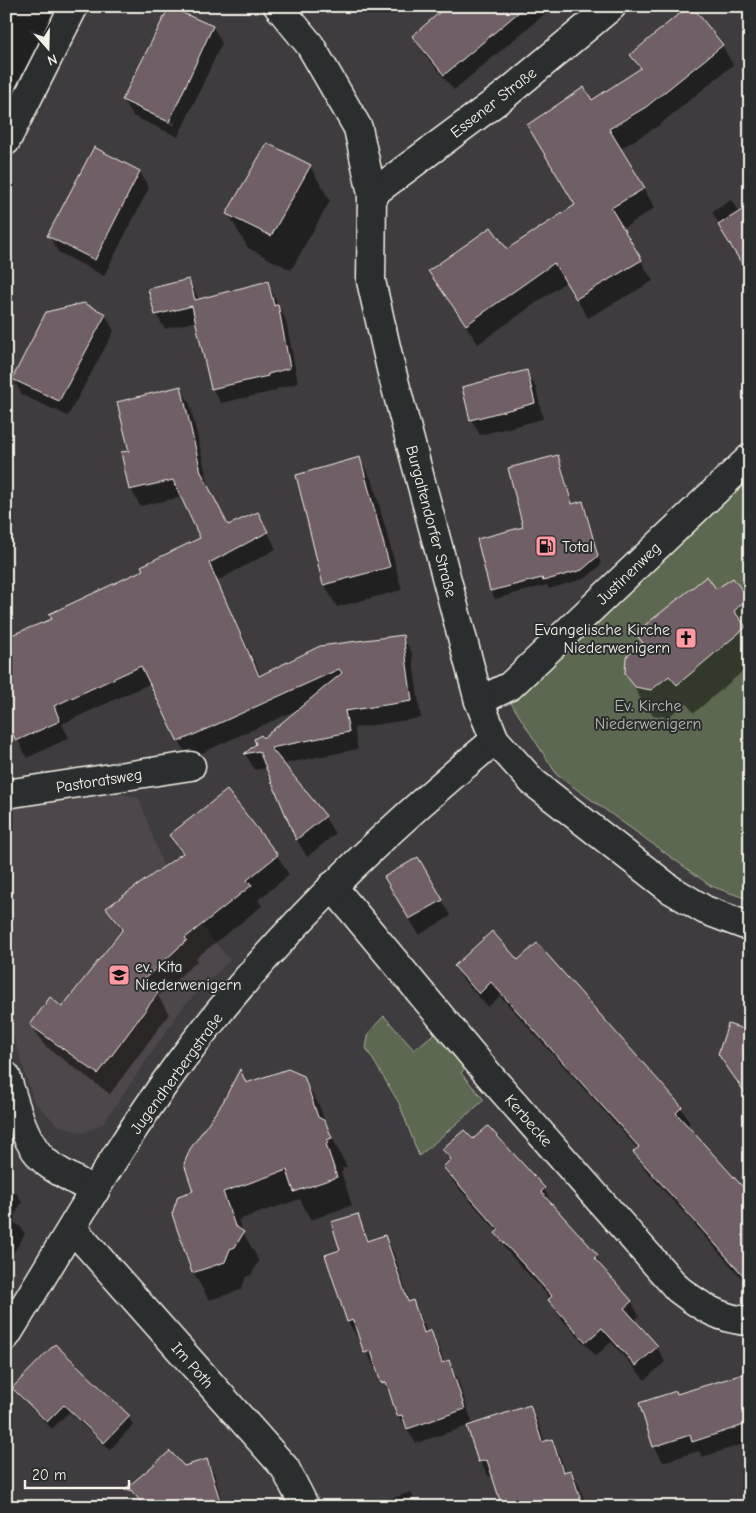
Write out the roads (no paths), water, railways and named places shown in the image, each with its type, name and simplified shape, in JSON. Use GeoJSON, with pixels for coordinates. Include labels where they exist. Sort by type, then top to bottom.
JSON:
{"type":"FeatureCollection","features":[{"type":"Feature","properties":{"kind":"street"},"geometry":{"type":"LineString","coordinates":[[6,141],[74,6]]}},
{"type":"Feature","properties":{"kind":"street","name":"Burgaltendorfer Straße"},"geometry":{"type":"LineString","coordinates":[[278,6],[310,44],[358,128],[372,194],[371,281],[391,369],[479,701],[495,740],[533,782],[670,889],[705,910],[750,927]]}},
{"type":"Feature","properties":{"kind":"street","name":"Essener Straße"},"geometry":{"type":"LineString","coordinates":[[372,194],[505,95],[612,6]]}},
{"type":"Feature","properties":{"kind":"street","name":"Justinenweg"},"geometry":{"type":"LineString","coordinates":[[479,701],[510,686],[750,458]]}},
{"type":"Feature","properties":{"kind":"street","name":"Jugendherbergstraße"},"geometry":{"type":"LineString","coordinates":[[6,1336],[95,1191],[183,1059],[250,973],[332,886],[495,740]]}},
{"type":"Feature","properties":{"kind":"street","name":"Pastoratsweg"},"geometry":{"type":"LineString","coordinates":[[6,794],[191,766]]}},
{"type":"Feature","properties":{"kind":"street","name":"Kerbecke"},"geometry":{"type":"LineString","coordinates":[[332,886],[490,1075],[678,1289],[710,1311],[724,1317],[750,1321]]}},
{"type":"Feature","properties":{"kind":"street"},"geometry":{"type":"LineString","coordinates":[[6,1076],[25,1129],[34,1146],[47,1163],[95,1191]]}},
{"type":"Feature","properties":{"kind":"street","name":"Im Poth"},"geometry":{"type":"LineString","coordinates":[[73,1229],[285,1468],[305,1507]]}},
{"type":"Feature","properties":{"kind":"place","name":"Total"},"geometry":{"type":"Point","coordinates":[546,546]}},
{"type":"Feature","properties":{"kind":"place","name":"Evangelische Kirche Niederwenigern"},"geometry":{"type":"Point","coordinates":[686,638]}},
{"type":"Feature","properties":{"kind":"place","name":"ev. Kita Niederwenigern"},"geometry":{"type":"Point","coordinates":[119,975]}},
{"type":"Feature","properties":{"kind":"park label","name":"Ev. Kirche Niederwenigern"},"geometry":{"type":"Point","coordinates":[648,714]}}]}
